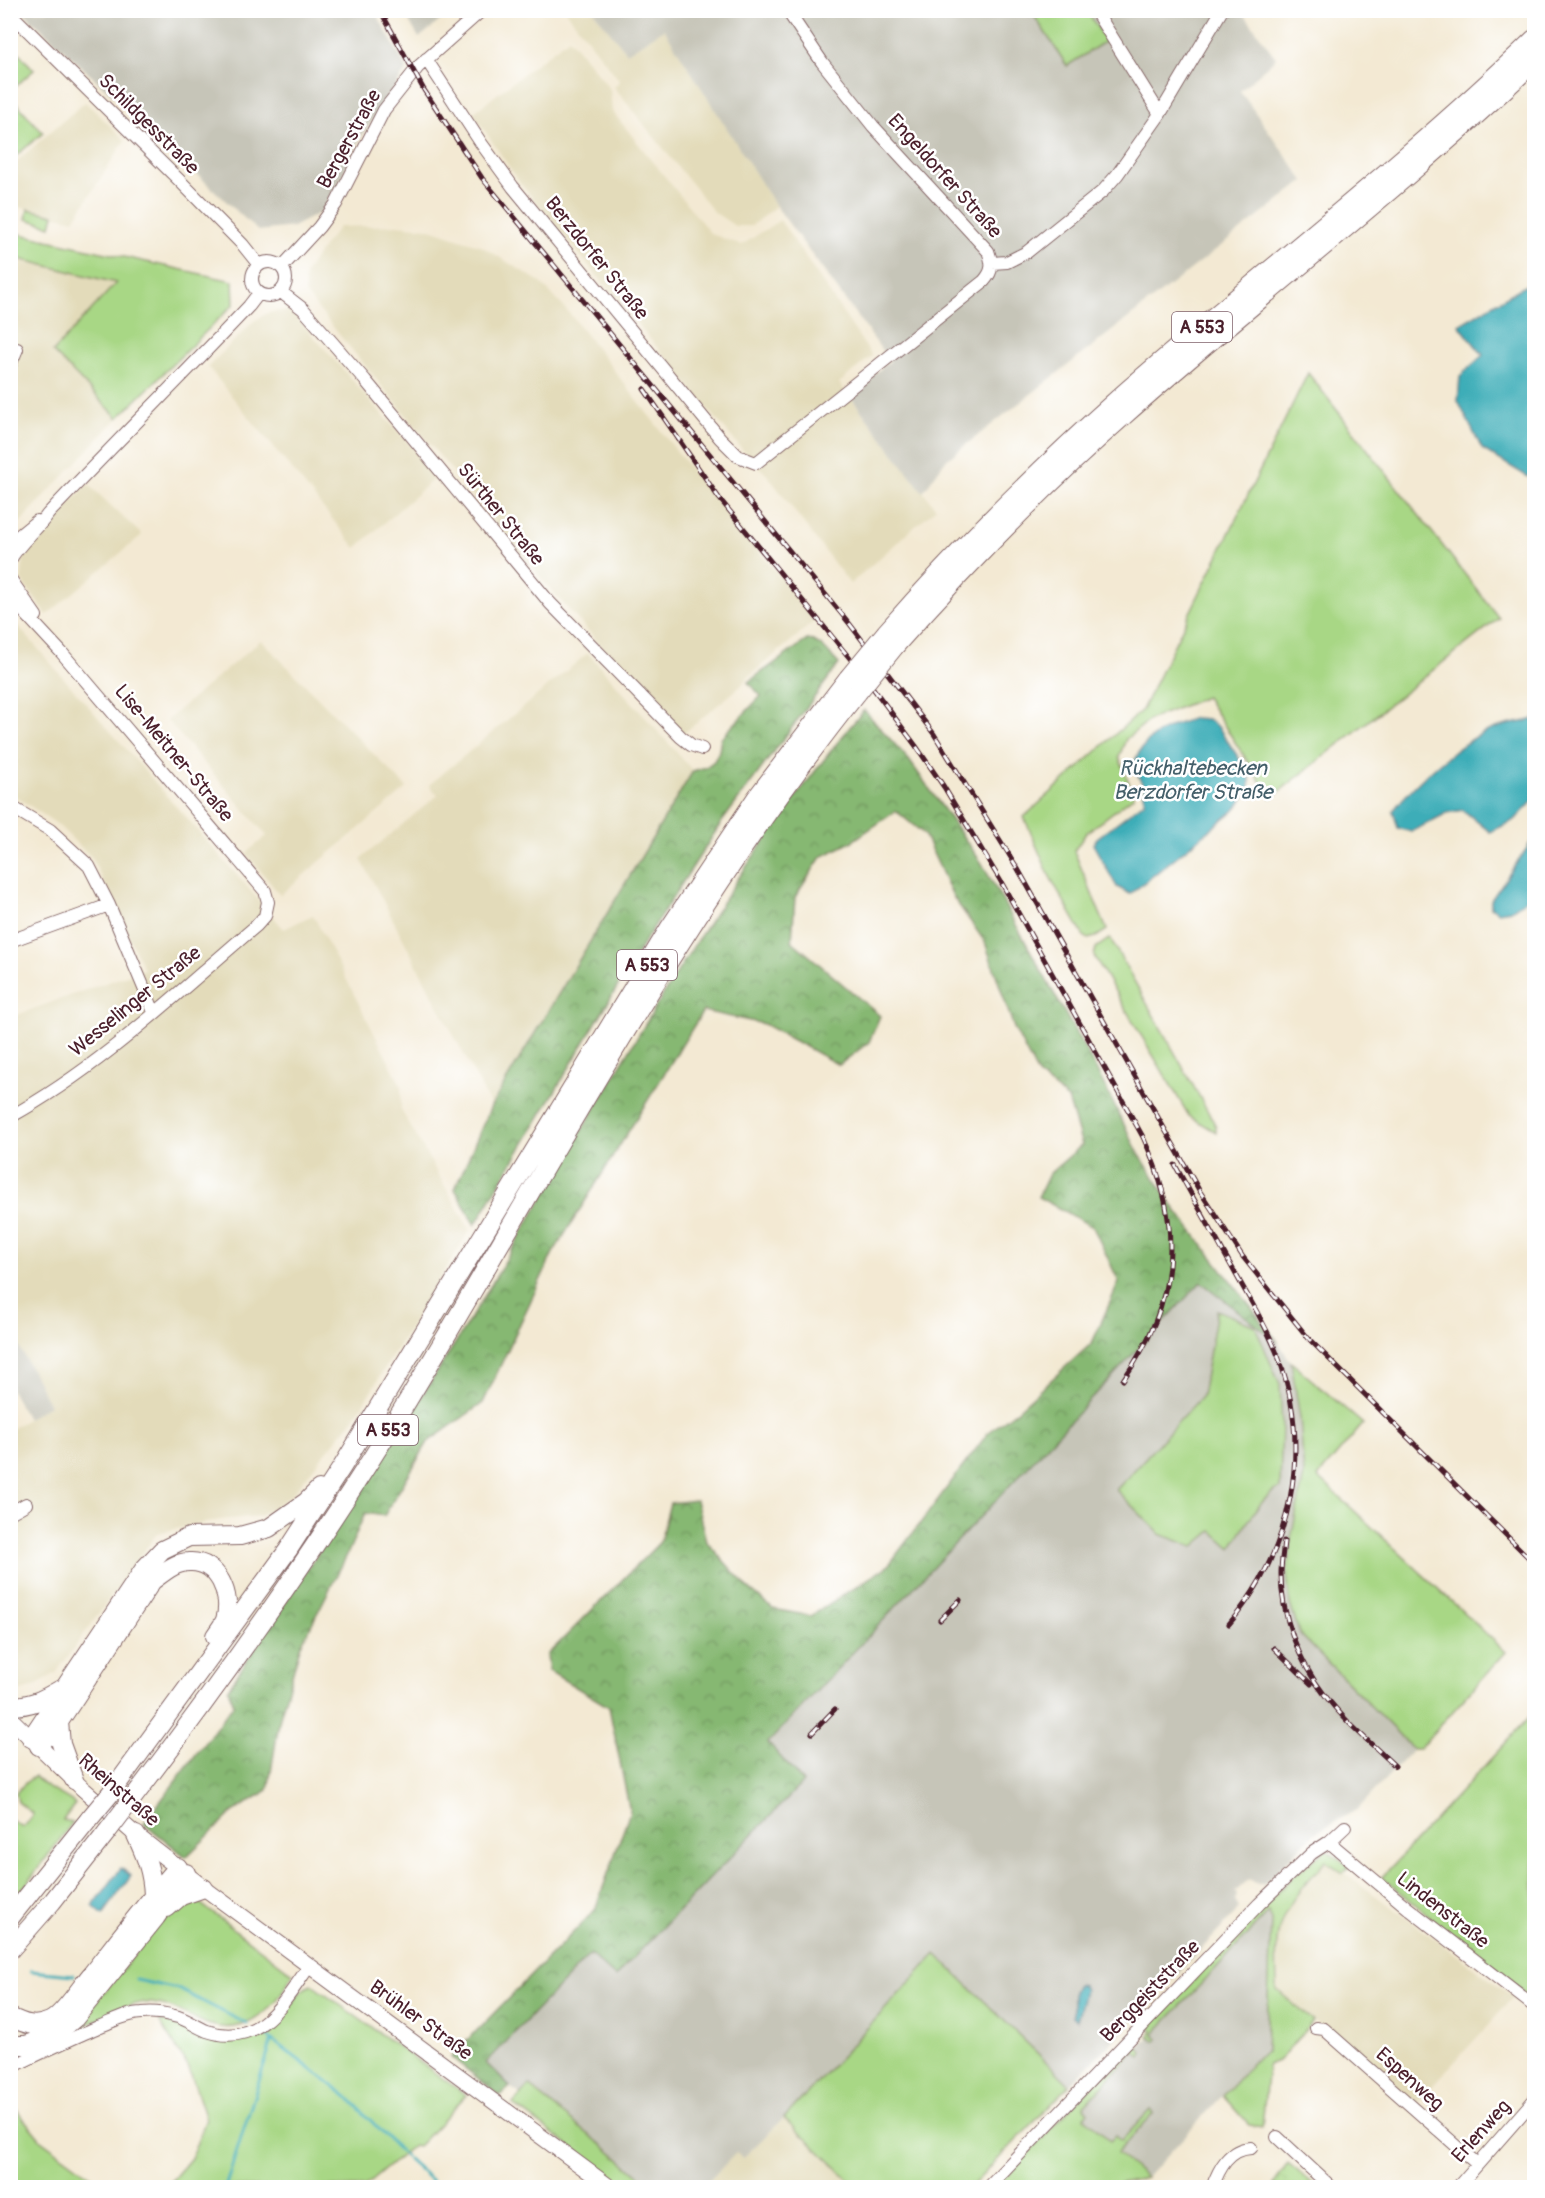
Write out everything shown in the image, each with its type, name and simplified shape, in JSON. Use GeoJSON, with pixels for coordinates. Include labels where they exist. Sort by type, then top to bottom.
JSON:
{"type":"FeatureCollection","features":[{"type":"Feature","properties":{"kind":"highway","name":"A 553"},"geometry":{"type":"LineString","coordinates":[[10,1918],[110,1794],[288,1550],[342,1467],[670,927],[756,798],[853,685],[987,522],[1075,437],[1179,345],[1421,142],[1534,39]]}},
{"type":"Feature","properties":{"kind":"highway","name":"A 553"},"geometry":{"type":"LineString","coordinates":[[891,639],[1085,451],[1159,385],[1443,146],[1534,62]]}},
{"type":"Feature","properties":{"kind":"highway","name":"A 553"},"geometry":{"type":"LineString","coordinates":[[10,1950],[52,1902],[107,1832],[270,1611],[403,1407],[599,1075],[700,911],[853,685]]}},
{"type":"Feature","properties":{"kind":"highway"},"geometry":{"type":"LineString","coordinates":[[35,1742],[66,1686],[144,1569],[162,1550],[189,1537],[240,1536],[269,1528],[306,1502],[342,1467]]}},
{"type":"Feature","properties":{"kind":"highway"},"geometry":{"type":"LineString","coordinates":[[35,1742],[59,1722],[152,1581],[172,1567],[190,1562],[209,1567],[219,1578],[227,1597],[225,1620],[173,1708]]}},
{"type":"Feature","properties":{"kind":"highway"},"geometry":{"type":"LineString","coordinates":[[10,1706],[26,1706],[40,1702],[66,1686]]}},
{"type":"Feature","properties":{"kind":"highway"},"geometry":{"type":"LineString","coordinates":[[59,1722],[61,1744],[74,1780]]}},
{"type":"Feature","properties":{"kind":"highway"},"geometry":{"type":"LineString","coordinates":[[136,1835],[152,1876],[153,1895]]}},
{"type":"Feature","properties":{"kind":"highway"},"geometry":{"type":"LineString","coordinates":[[10,2017],[21,2023],[36,2026],[52,2020],[70,2002],[153,1895],[182,1870]]}},
{"type":"Feature","properties":{"kind":"highway"},"geometry":{"type":"LineString","coordinates":[[10,2045],[26,2045],[55,2035],[75,2018],[156,1917],[182,1870]]}},
{"type":"Feature","properties":{"kind":"highway"},"geometry":{"type":"LineString","coordinates":[[156,1917],[181,1896],[204,1888]]}},
{"type":"Feature","properties":{"kind":"highway"},"geometry":{"type":"LineString","coordinates":[[10,1964],[52,1902]]}},
{"type":"Feature","properties":{"kind":"main road","name":"Rheinstraße"},"geometry":{"type":"LineString","coordinates":[[10,1718],[74,1780],[136,1835],[204,1888]]}},
{"type":"Feature","properties":{"kind":"main road","name":"Brühler Straße"},"geometry":{"type":"LineString","coordinates":[[204,1888],[611,2187]]}},
{"type":"Feature","properties":{"kind":"street","name":"Bergerstraße"},"geometry":{"type":"LineString","coordinates":[[282,267],[304,246],[327,216],[343,191],[384,110],[426,59],[482,10]]}},
{"type":"Feature","properties":{"kind":"street","name":"Engeldorfer Straße"},"geometry":{"type":"LineString","coordinates":[[756,463],[984,281],[990,274],[992,263],[988,251],[873,126],[822,62],[788,10]]}},
{"type":"Feature","properties":{"kind":"street"},"geometry":{"type":"LineString","coordinates":[[1095,10],[1160,114]]}},
{"type":"Feature","properties":{"kind":"street"},"geometry":{"type":"LineString","coordinates":[[992,263],[1007,261],[1027,252],[1102,192],[1118,175],[1160,114],[1222,10]]}},
{"type":"Feature","properties":{"kind":"street","name":"Schildgesstraße"},"geometry":{"type":"LineString","coordinates":[[10,13],[179,180],[243,245],[259,265]]}},
{"type":"Feature","properties":{"kind":"street","name":"Berzdorfer Straße"},"geometry":{"type":"LineString","coordinates":[[426,59],[481,143],[520,196],[720,438],[738,456],[756,463]]}},
{"type":"Feature","properties":{"kind":"street"},"geometry":{"type":"LineString","coordinates":[[269,261],[282,267],[287,275],[287,281],[281,292],[270,296],[255,288],[252,277],[259,265],[269,261]]}},
{"type":"Feature","properties":{"kind":"street"},"geometry":{"type":"LineString","coordinates":[[10,560],[48,514],[177,382],[249,306],[259,292]]}},
{"type":"Feature","properties":{"kind":"street","name":"Sürther Straße"},"geometry":{"type":"LineString","coordinates":[[281,292],[303,309],[365,380],[550,603],[681,737],[691,745],[702,749]]}},
{"type":"Feature","properties":{"kind":"street"},"geometry":{"type":"LineString","coordinates":[[10,365],[17,349]]}},
{"type":"Feature","properties":{"kind":"street"},"geometry":{"type":"LineString","coordinates":[[10,543],[48,514]]}},
{"type":"Feature","properties":{"kind":"street"},"geometry":{"type":"LineString","coordinates":[[10,564],[11,580]]}},
{"type":"Feature","properties":{"kind":"street","name":"Lise-Meitner-Straße"},"geometry":{"type":"LineString","coordinates":[[11,580],[36,615],[45,633]]}},
{"type":"Feature","properties":{"kind":"street","name":"Lise-Meitner-Straße"},"geometry":{"type":"LineString","coordinates":[[10,597],[45,633],[265,891],[268,902]]}},
{"type":"Feature","properties":{"kind":"street"},"geometry":{"type":"LineString","coordinates":[[10,806],[50,830],[89,866],[109,905],[154,1012]]}},
{"type":"Feature","properties":{"kind":"street","name":"Wesselinger Straße"},"geometry":{"type":"LineString","coordinates":[[10,1117],[50,1094],[103,1055],[256,926],[265,916],[268,902]]}},
{"type":"Feature","properties":{"kind":"street"},"geometry":{"type":"LineString","coordinates":[[10,941],[109,905]]}},
{"type":"Feature","properties":{"kind":"street"},"geometry":{"type":"LineString","coordinates":[[10,1513],[26,1504]]}},
{"type":"Feature","properties":{"kind":"street","name":"Berggeiststraße"},"geometry":{"type":"LineString","coordinates":[[987,2187],[1259,1904],[1312,1853],[1329,1842],[1345,1827]]}},
{"type":"Feature","properties":{"kind":"street","name":"Lindenstraße"},"geometry":{"type":"LineString","coordinates":[[1329,1842],[1409,1909],[1534,2006]]}},
{"type":"Feature","properties":{"kind":"street"},"geometry":{"type":"LineString","coordinates":[[10,2068],[70,2039],[130,2014],[143,2012],[175,2016],[208,2032],[243,2033],[261,2025],[281,2007],[310,1965]]}},
{"type":"Feature","properties":{"kind":"street","name":"Espenweg"},"geometry":{"type":"LineString","coordinates":[[1316,2028],[1324,2029],[1477,2164]]}},
{"type":"Feature","properties":{"kind":"street","name":"Erlenweg"},"geometry":{"type":"LineString","coordinates":[[1457,2187],[1534,2100]]}},
{"type":"Feature","properties":{"kind":"street"},"geometry":{"type":"LineString","coordinates":[[1277,2137],[1332,2187]]}},
{"type":"Feature","properties":{"kind":"street"},"geometry":{"type":"LineString","coordinates":[[1212,2187],[1218,2171],[1230,2156],[1242,2149],[1251,2148]]}},
{"type":"Feature","properties":{"kind":"shaded area"},"geometry":{"type":"Polygon","coordinates":[[[22,11],[375,11],[407,69],[359,140],[338,185],[321,212],[293,227],[258,231],[22,11]]]}},
{"type":"Feature","properties":{"kind":"shaded area"},"geometry":{"type":"Polygon","coordinates":[[[403,11],[452,11],[419,38],[403,11]]]}},
{"type":"Feature","properties":{"kind":"shaded area"},"geometry":{"type":"Polygon","coordinates":[[[566,11],[593,11],[627,53],[664,29],[776,206],[751,226],[735,226],[714,212],[614,87],[620,81],[566,11]]]}},
{"type":"Feature","properties":{"kind":"shaded area"},"geometry":{"type":"Polygon","coordinates":[[[593,11],[1242,11],[1276,58],[1240,91],[1304,181],[945,461],[923,492],[849,395],[890,361],[776,206],[664,29],[627,53],[593,11]]]}},
{"type":"Feature","properties":{"kind":"shaded area"},"geometry":{"type":"Polygon","coordinates":[[[569,38],[610,89],[612,111],[711,234],[742,245],[780,220],[872,356],[839,383],[936,508],[850,584],[768,476],[739,446],[520,183],[473,113],[569,38]]]}},
{"type":"Feature","properties":{"kind":"shaded area"},"geometry":{"type":"Polygon","coordinates":[[[85,102],[125,140],[74,220],[11,205],[11,166],[85,102]]]}},
{"type":"Feature","properties":{"kind":"shaded area"},"geometry":{"type":"Polygon","coordinates":[[[397,225],[427,228],[481,246],[540,282],[570,314],[689,467],[816,620],[685,732],[678,730],[549,588],[305,293],[305,274],[339,227],[397,225]]]}},
{"type":"Feature","properties":{"kind":"shaded area"},"geometry":{"type":"Polygon","coordinates":[[[11,257],[116,283],[54,352],[118,418],[11,532],[11,257]]]}},
{"type":"Feature","properties":{"kind":"shaded area"},"geometry":{"type":"Polygon","coordinates":[[[291,311],[437,476],[356,548],[208,367],[254,321],[267,313],[291,311]]]}},
{"type":"Feature","properties":{"kind":"shaded area"},"geometry":{"type":"Polygon","coordinates":[[[88,484],[142,535],[47,615],[21,580],[24,556],[88,484]]]}},
{"type":"Feature","properties":{"kind":"shaded area"},"geometry":{"type":"Polygon","coordinates":[[[10,617],[284,929],[313,915],[401,1085],[401,1110],[470,1230],[355,1417],[292,1494],[260,1516],[219,1520],[157,1533],[56,1673],[34,1687],[11,1694],[11,1429],[50,1405],[15,1340],[11,1342],[11,1017],[144,969],[92,858],[57,824],[11,793],[10,617]]]}},
{"type":"Feature","properties":{"kind":"shaded area"},"geometry":{"type":"Polygon","coordinates":[[[261,640],[407,788],[280,895],[246,853],[267,836],[167,720],[261,640]]]}},
{"type":"Feature","properties":{"kind":"shaded area"},"geometry":{"type":"Polygon","coordinates":[[[588,653],[693,771],[491,1106],[361,859],[438,795],[429,785],[588,653]]]}},
{"type":"Feature","properties":{"kind":"shaded area"},"geometry":{"type":"Polygon","coordinates":[[[1202,1281],[1278,1342],[1291,1362],[1300,1418],[1304,1475],[1291,1538],[1287,1575],[1290,1604],[1299,1633],[1413,1749],[1358,1809],[1315,1833],[1264,1884],[1248,1880],[1235,1892],[1237,1895],[1235,1901],[1239,1908],[1235,1914],[1070,2085],[936,1954],[784,2118],[743,2158],[736,2153],[703,2187],[650,2187],[510,2087],[485,2063],[590,1954],[614,1977],[803,1781],[768,1744],[1202,1281]]]}},
{"type":"Feature","properties":{"kind":"shaded area"},"geometry":{"type":"Polygon","coordinates":[[[15,1339],[50,1405],[27,1419],[11,1390],[11,1342],[15,1339]]]}},
{"type":"Feature","properties":{"kind":"shaded area"},"geometry":{"type":"Polygon","coordinates":[[[1327,1860],[1514,1997],[1415,2105],[1277,1990],[1278,1935],[1285,1911],[1305,1883],[1327,1860]]]}},
{"type":"Feature","properties":{"kind":"shaded area"},"geometry":{"type":"Polygon","coordinates":[[[1269,1911],[1271,1919],[1266,2052],[1259,2056],[1146,2178],[1076,2114],[1269,1911]]]}},
{"type":"Feature","properties":{"kind":"shaded area"},"geometry":{"type":"Polygon","coordinates":[[[784,2118],[857,2187],[703,2188],[736,2152],[743,2158],[784,2118]]]}},
{"type":"Feature","properties":{"kind":"green space"},"geometry":{"type":"Polygon","coordinates":[[[1031,11],[1087,11],[1106,41],[1067,66],[1031,11]]]}},
{"type":"Feature","properties":{"kind":"green space"},"geometry":{"type":"Polygon","coordinates":[[[10,43],[34,70],[11,90],[10,90],[10,43]]]}},
{"type":"Feature","properties":{"kind":"green space"},"geometry":{"type":"Polygon","coordinates":[[[10,96],[43,133],[11,160],[10,160],[10,96]]]}},
{"type":"Feature","properties":{"kind":"green space"},"geometry":{"type":"Polygon","coordinates":[[[28,209],[54,215],[51,226],[26,219],[28,209]]]}},
{"type":"Feature","properties":{"kind":"green space"},"geometry":{"type":"Polygon","coordinates":[[[11,232],[233,281],[234,304],[118,418],[53,352],[116,283],[11,257],[11,232]]]}},
{"type":"Feature","properties":{"kind":"green space"},"geometry":{"type":"Polygon","coordinates":[[[1308,373],[1499,618],[1271,798],[1206,697],[1151,719],[1126,739],[1119,757],[1134,796],[1086,833],[1074,851],[1107,930],[1088,939],[1083,935],[1049,875],[1024,817],[1142,710],[1308,373]]]}},
{"type":"Feature","properties":{"kind":"green space"},"geometry":{"type":"Polygon","coordinates":[[[807,640],[820,645],[839,664],[721,823],[646,939],[475,1225],[455,1189],[491,1106],[693,771],[706,767],[714,761],[719,751],[721,738],[761,696],[748,682],[807,640]]]}},
{"type":"Feature","properties":{"kind":"green space"},"geometry":{"type":"Polygon","coordinates":[[[864,710],[909,760],[981,862],[1096,1069],[1139,1154],[1172,1205],[1278,1342],[1201,1282],[768,1743],[803,1782],[615,1977],[590,1954],[486,2063],[510,2087],[500,2096],[451,2057],[595,1910],[630,1812],[609,1707],[549,1671],[547,1655],[660,1542],[670,1503],[696,1500],[706,1541],[747,1587],[773,1609],[811,1616],[888,1566],[988,1433],[1019,1409],[1092,1343],[1119,1282],[1093,1227],[1038,1197],[1049,1174],[1082,1145],[1068,1099],[1038,1075],[1014,1028],[985,942],[954,898],[924,834],[896,811],[851,842],[821,857],[795,897],[792,941],[880,1016],[869,1042],[839,1065],[764,1024],[703,1011],[553,1253],[483,1403],[428,1442],[384,1516],[365,1513],[347,1555],[300,1647],[280,1717],[268,1790],[233,1812],[186,1857],[144,1823],[234,1704],[228,1689],[437,1373],[629,1051],[717,910],[812,775],[864,710]]]}},
{"type":"Feature","properties":{"kind":"green space"},"geometry":{"type":"Polygon","coordinates":[[[1110,938],[1216,1126],[1216,1132],[1189,1116],[1094,956],[1096,948],[1110,938]]]}},
{"type":"Feature","properties":{"kind":"green space"},"geometry":{"type":"Polygon","coordinates":[[[1217,1310],[1255,1326],[1280,1385],[1282,1426],[1280,1488],[1259,1505],[1231,1548],[1212,1531],[1193,1547],[1160,1534],[1116,1490],[1202,1396],[1217,1310]]]}},
{"type":"Feature","properties":{"kind":"green space"},"geometry":{"type":"Polygon","coordinates":[[[1291,1362],[1363,1424],[1318,1477],[1506,1652],[1419,1749],[1413,1749],[1299,1633],[1290,1604],[1287,1575],[1291,1538],[1304,1475],[1300,1418],[1291,1362]]]}},
{"type":"Feature","properties":{"kind":"green space"},"geometry":{"type":"Polygon","coordinates":[[[1534,1712],[1534,2002],[1382,1877],[1534,1712]]]}},
{"type":"Feature","properties":{"kind":"green space"},"geometry":{"type":"Polygon","coordinates":[[[35,1776],[43,1784],[75,1804],[63,1820],[73,1822],[11,1905],[10,1820],[23,1827],[33,1814],[18,1802],[16,1793],[35,1776]]]}},
{"type":"Feature","properties":{"kind":"green space"},"geometry":{"type":"Polygon","coordinates":[[[1326,1850],[1349,1866],[1343,1873],[1326,1861],[1304,1885],[1285,1913],[1278,1934],[1276,1954],[1277,1990],[1313,2021],[1278,2061],[1268,2065],[1262,2127],[1249,2125],[1223,2096],[1259,2056],[1266,2052],[1271,1919],[1269,1912],[1154,2034],[1158,2039],[1156,2041],[1148,2036],[1153,2031],[1149,2027],[1294,1875],[1326,1850]]]}},
{"type":"Feature","properties":{"kind":"green space"},"geometry":{"type":"Polygon","coordinates":[[[178,1901],[197,1901],[293,1974],[278,1998],[259,2017],[235,2027],[207,2024],[170,2008],[147,2003],[127,2006],[71,2033],[178,1901]]]}},
{"type":"Feature","properties":{"kind":"green space"},"geometry":{"type":"Polygon","coordinates":[[[936,1954],[1070,2085],[971,2187],[857,2187],[784,2118],[936,1954]]]}},
{"type":"Feature","properties":{"kind":"green space"},"geometry":{"type":"Polygon","coordinates":[[[312,1985],[466,2095],[418,2146],[414,2145],[364,2187],[166,2187],[191,2158],[206,2119],[189,2068],[159,2021],[183,2024],[218,2041],[247,2039],[273,2026],[302,1991],[312,1985]]]}},
{"type":"Feature","properties":{"kind":"green space"},"geometry":{"type":"Polygon","coordinates":[[[1130,2046],[1138,2047],[1143,2055],[1141,2057],[1134,2052],[1084,2106],[1089,2112],[1084,2117],[1110,2141],[1115,2136],[1121,2141],[1150,2110],[1153,2114],[1117,2153],[1146,2178],[1101,2187],[995,2188],[1130,2046]]]}},
{"type":"Feature","properties":{"kind":"green space"},"geometry":{"type":"Polygon","coordinates":[[[529,2085],[654,2187],[625,2187],[513,2104],[529,2085]]]}},
{"type":"Feature","properties":{"kind":"green space"},"geometry":{"type":"Polygon","coordinates":[[[10,2102],[41,2140],[105,2187],[11,2187],[10,2102]]]}},
{"type":"Feature","properties":{"kind":"green space"},"geometry":{"type":"Polygon","coordinates":[[[1288,2163],[1317,2187],[1274,2187],[1288,2163]]]}},
{"type":"Feature","properties":{"kind":"water"},"geometry":{"type":"Polygon","coordinates":[[[1534,277],[1534,475],[1528,477],[1482,449],[1458,401],[1460,376],[1483,355],[1459,325],[1526,285],[1534,277]]]}},
{"type":"Feature","properties":{"kind":"water","name":"Rückhaltebecken Berzdorfer Straße"},"geometry":{"type":"Polygon","coordinates":[[[1194,718],[1208,719],[1219,728],[1250,775],[1250,787],[1237,808],[1130,894],[1117,887],[1093,844],[1097,838],[1144,802],[1144,787],[1133,766],[1143,747],[1156,734],[1194,718]]]}},
{"type":"Feature","properties":{"kind":"water"},"geometry":{"type":"Polygon","coordinates":[[[1534,719],[1534,800],[1515,820],[1490,832],[1463,810],[1447,813],[1411,832],[1398,828],[1393,811],[1438,764],[1480,735],[1503,726],[1534,719]]]}},
{"type":"Feature","properties":{"kind":"water"},"geometry":{"type":"Polygon","coordinates":[[[1534,838],[1534,894],[1511,910],[1498,912],[1491,907],[1491,900],[1534,838]]]}},
{"type":"Feature","properties":{"kind":"water"},"geometry":{"type":"Polygon","coordinates":[[[121,1868],[131,1876],[103,1915],[93,1906],[121,1868]]]}},
{"type":"Feature","properties":{"kind":"water"},"geometry":{"type":"Polygon","coordinates":[[[1077,1985],[1083,1986],[1085,1990],[1077,2020],[1073,2016],[1073,1991],[1077,1985]]]}},
{"type":"Feature","properties":{"kind":"waterway"},"geometry":{"type":"LineString","coordinates":[[31,1971],[74,1975]]}},
{"type":"Feature","properties":{"kind":"waterway"},"geometry":{"type":"LineString","coordinates":[[136,1980],[178,1989],[247,2024]]}},
{"type":"Feature","properties":{"kind":"waterway"},"geometry":{"type":"LineString","coordinates":[[264,2034],[348,2097],[405,2156]]}},
{"type":"Feature","properties":{"kind":"waterway"},"geometry":{"type":"LineString","coordinates":[[225,2188],[272,2040]]}},
{"type":"Feature","properties":{"kind":"waterway"},"geometry":{"type":"LineString","coordinates":[[408,2159],[440,2188]]}},
{"type":"Feature","properties":{"kind":"railway"},"geometry":{"type":"LineString","coordinates":[[380,10],[424,90],[482,178],[849,623],[934,734],[1018,869],[1199,1190],[1243,1257],[1309,1339],[1534,1563]]}},
{"type":"Feature","properties":{"kind":"railway"},"geometry":{"type":"LineString","coordinates":[[644,389],[719,498],[861,672],[944,787],[1000,880],[1143,1137],[1156,1169],[1165,1201],[1169,1232],[1169,1262],[1165,1292],[1156,1321],[1142,1350],[1123,1380]]}},
{"type":"Feature","properties":{"kind":"railway"},"geometry":{"type":"LineString","coordinates":[[1175,1165],[1270,1336],[1289,1391],[1294,1426],[1294,1462],[1290,1497],[1281,1531],[1268,1564],[1251,1595],[1229,1624]]}},
{"type":"Feature","properties":{"kind":"railway"},"geometry":{"type":"LineString","coordinates":[[1284,1541],[1281,1570],[1284,1606],[1299,1653],[1332,1704],[1395,1766]]}},
{"type":"Feature","properties":{"kind":"railway"},"geometry":{"type":"LineString","coordinates":[[940,1620],[960,1600]]}},
{"type":"Feature","properties":{"kind":"railway"},"geometry":{"type":"LineString","coordinates":[[1274,1648],[1311,1684]]}},
{"type":"Feature","properties":{"kind":"railway"},"geometry":{"type":"LineString","coordinates":[[812,1733],[835,1709]]}}]}
